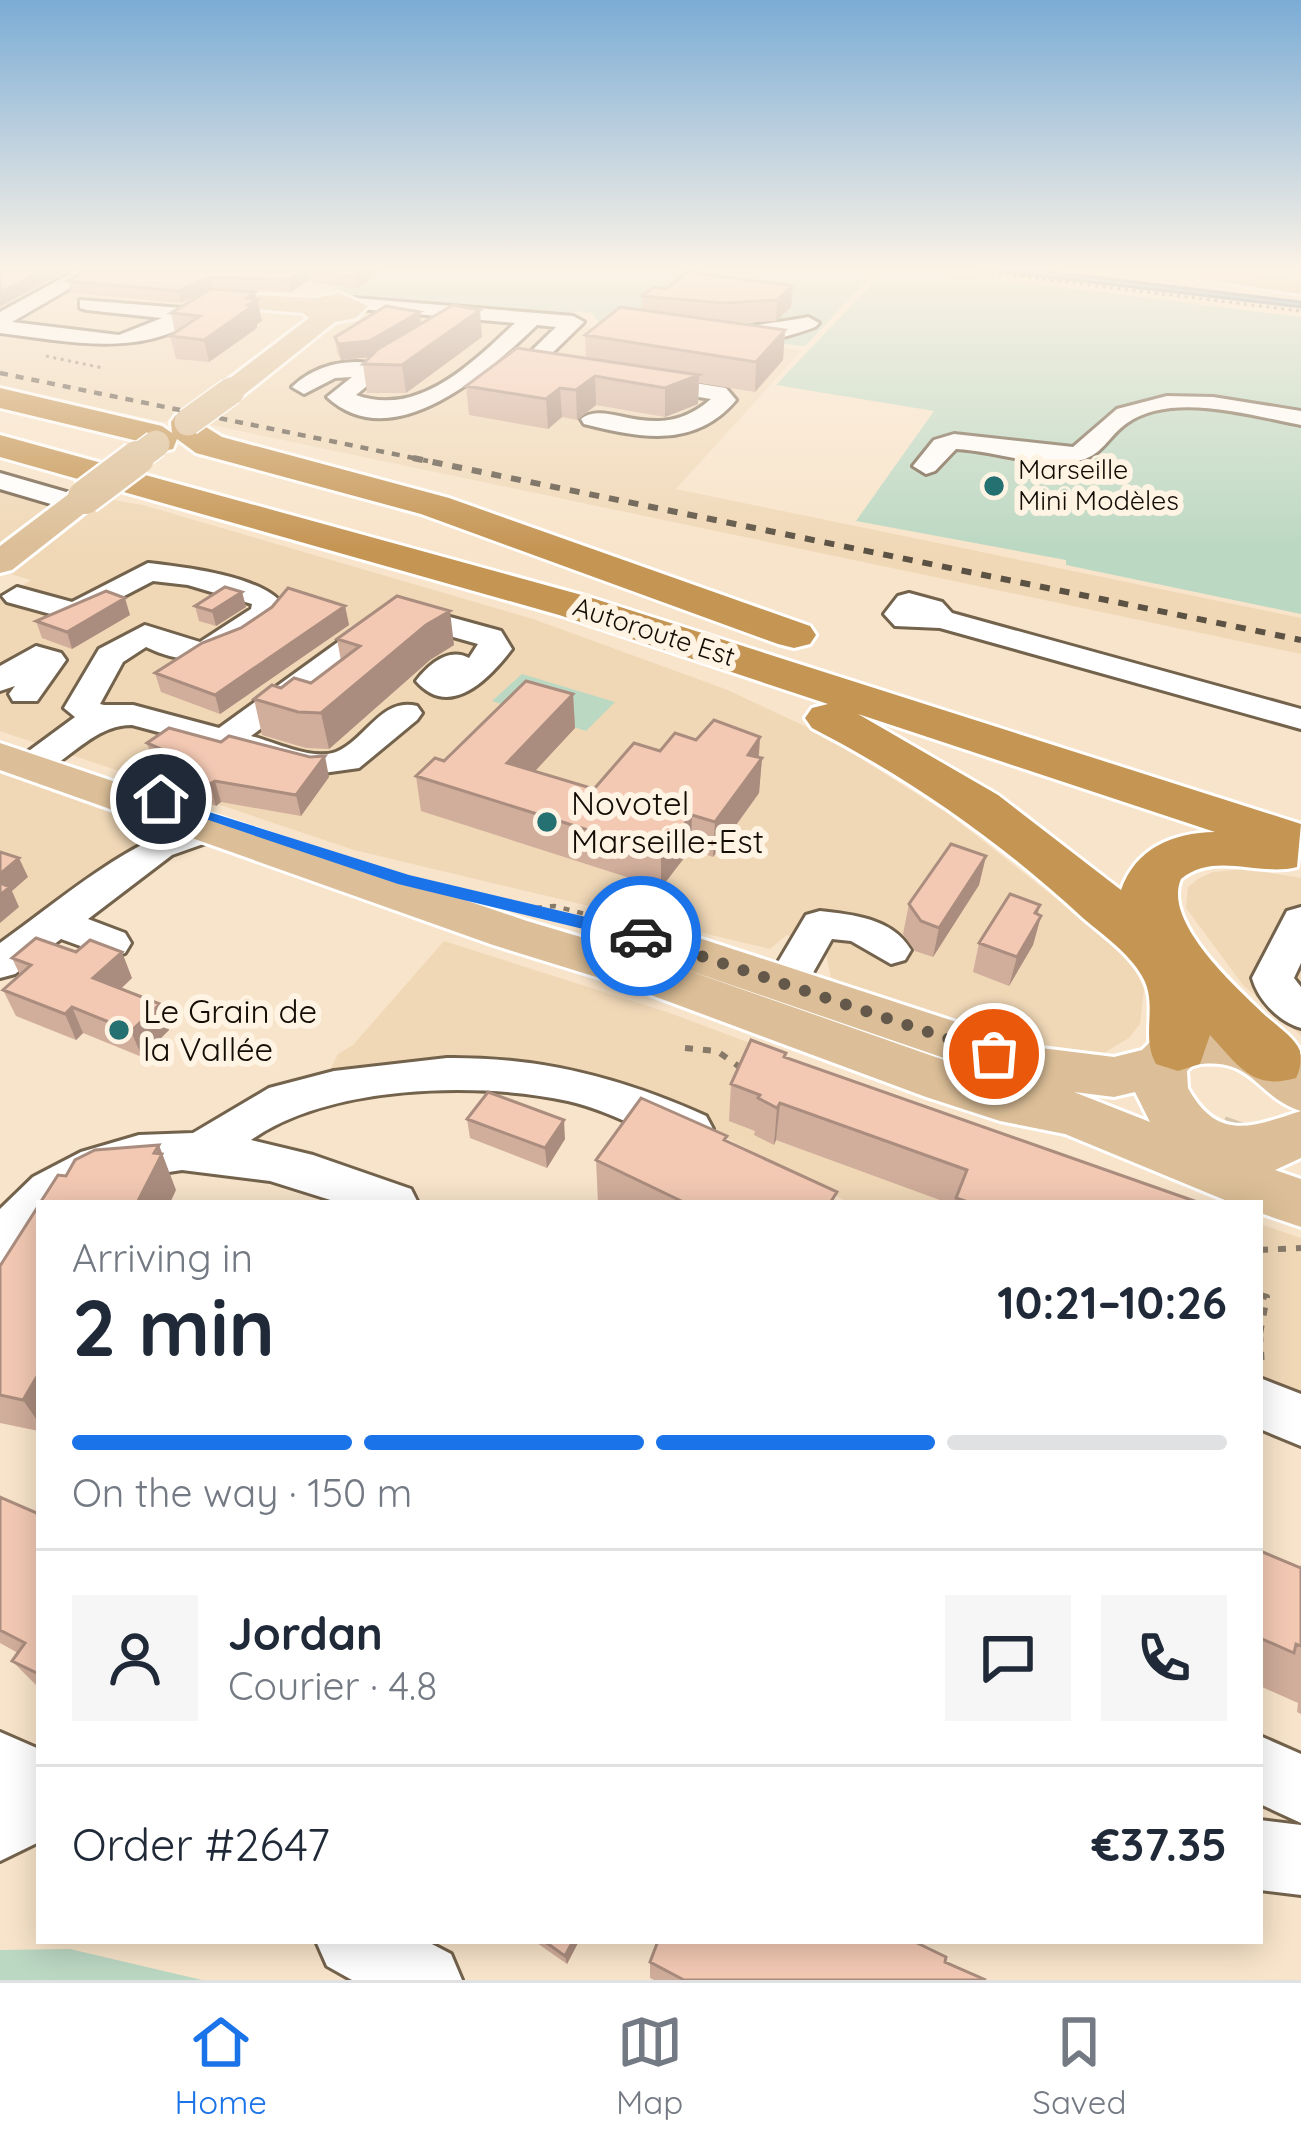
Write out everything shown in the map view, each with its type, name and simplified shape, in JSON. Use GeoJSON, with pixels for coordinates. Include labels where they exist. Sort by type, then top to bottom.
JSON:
{"type":"FeatureCollection","features":[{"type":"Feature","properties":{"kind":"highway"},"geometry":{"type":"LineString","coordinates":[[0,398],[172,433],[436,506],[1076,737]]}},
{"type":"Feature","properties":{"kind":"highway","name":"Autoroute Est"},"geometry":{"type":"LineString","coordinates":[[0,426],[590,586],[1301,808]]}},
{"type":"Feature","properties":{"kind":"highway","name":"Autoroute Est"},"geometry":{"type":"LineString","coordinates":[[0,446],[574,606],[1301,842]]}},
{"type":"Feature","properties":{"kind":"highway"},"geometry":{"type":"LineString","coordinates":[[171,492],[647,647],[806,706],[938,776],[1057,862],[1155,952],[1175,980],[1180,1000],[1169,1076]]}},
{"type":"Feature","properties":{"kind":"highway"},"geometry":{"type":"LineString","coordinates":[[1292,1099],[1152,916],[1147,896],[1160,866],[1180,855],[1212,848],[1301,862]]}},
{"type":"Feature","properties":{"kind":"main road"},"geometry":{"type":"LineString","coordinates":[[0,563],[267,363]]}},
{"type":"Feature","properties":{"kind":"main road"},"geometry":{"type":"LineString","coordinates":[[18,756],[195,829],[625,931],[794,958],[1052,1072],[1169,1076]]}},
{"type":"Feature","properties":{"kind":"main road"},"geometry":{"type":"LineString","coordinates":[[18,756],[195,829],[900,1050],[1000,1100],[1074,1114],[1209,1171],[1301,1203]]}},
{"type":"Feature","properties":{"kind":"main road"},"geometry":{"type":"LineString","coordinates":[[404,880],[523,920],[656,955],[1003,1089],[1098,1098],[1169,1076],[1200,1041],[1225,1042],[1292,1099],[1210,1142],[1169,1076]]}},
{"type":"Feature","properties":{"kind":"street"},"geometry":{"type":"LineString","coordinates":[[304,387],[330,371],[383,363]]}},
{"type":"Feature","properties":{"kind":"street"},"geometry":{"type":"LineString","coordinates":[[368,376],[339,397],[385,408],[419,408],[483,363]]}},
{"type":"Feature","properties":{"kind":"street"},"geometry":{"type":"LineString","coordinates":[[531,363],[536,371],[718,393],[724,400],[699,425],[681,430],[593,419]]}},
{"type":"Feature","properties":{"kind":"street"},"geometry":{"type":"LineString","coordinates":[[926,466],[943,445],[954,441],[1073,454],[1092,447],[1124,414],[1148,408],[1208,405],[1301,418]]}},
{"type":"Feature","properties":{"kind":"street"},"geometry":{"type":"LineString","coordinates":[[0,481],[81,501]]}},
{"type":"Feature","properties":{"kind":"street"},"geometry":{"type":"LineString","coordinates":[[17,596],[76,612],[148,572],[191,578],[263,598],[268,604],[265,614],[195,655],[182,655],[156,626],[110,656],[81,709],[88,723]]}},
{"type":"Feature","properties":{"kind":"street"},"geometry":{"type":"LineString","coordinates":[[224,740],[399,612],[490,638],[496,649],[454,689],[432,681],[456,662]]}},
{"type":"Feature","properties":{"kind":"street"},"geometry":{"type":"LineString","coordinates":[[941,619],[1301,718]]}},
{"type":"Feature","properties":{"kind":"street"},"geometry":{"type":"LineString","coordinates":[[8,687],[28,707],[88,723]]}},
{"type":"Feature","properties":{"kind":"street"},"geometry":{"type":"LineString","coordinates":[[18,756],[88,723],[133,715],[316,764],[347,761],[405,712]]}},
{"type":"Feature","properties":{"kind":"street"},"geometry":{"type":"LineString","coordinates":[[0,964],[54,921],[195,829]]}},
{"type":"Feature","properties":{"kind":"street"},"geometry":{"type":"LineString","coordinates":[[1292,1099],[1274,978],[1301,920]]}},
{"type":"Feature","properties":{"kind":"street"},"geometry":{"type":"LineString","coordinates":[[54,921],[111,943]]}},
{"type":"Feature","properties":{"kind":"street"},"geometry":{"type":"LineString","coordinates":[[794,958],[814,940],[820,924],[861,929],[892,950]]}},
{"type":"Feature","properties":{"kind":"street"},"geometry":{"type":"LineString","coordinates":[[201,1152],[265,1108],[320,1090],[420,1074],[491,1073],[555,1079],[594,1089],[652,1109],[728,1149]]}},
{"type":"Feature","properties":{"kind":"street"},"geometry":{"type":"LineString","coordinates":[[44,1200],[60,1184],[117,1160],[159,1151],[201,1152],[327,1178],[386,1200]]}},
{"type":"Feature","properties":{"kind":"street"},"geometry":{"type":"LineString","coordinates":[[0,1244],[36,1208]]}},
{"type":"Feature","properties":{"kind":"street"},"geometry":{"type":"LineString","coordinates":[[1263,1404],[1301,1420]]}},
{"type":"Feature","properties":{"kind":"street"},"geometry":{"type":"LineString","coordinates":[[0,1766],[36,1782]]}},
{"type":"Feature","properties":{"kind":"street"},"geometry":{"type":"LineString","coordinates":[[1263,1770],[1301,1789]]}},
{"type":"Feature","properties":{"kind":"street"},"geometry":{"type":"LineString","coordinates":[[0,1827],[36,1805]]}},
{"type":"Feature","properties":{"kind":"street"},"geometry":{"type":"LineString","coordinates":[[1263,1855],[1301,1860]]}},
{"type":"Feature","properties":{"kind":"street"},"geometry":{"type":"LineString","coordinates":[[358,1944],[425,1980]]}},
{"type":"Feature","properties":{"kind":"path"},"geometry":{"type":"LineString","coordinates":[[82,363],[103,368]]}},
{"type":"Feature","properties":{"kind":"path"},"geometry":{"type":"LineString","coordinates":[[685,1048],[718,1052],[759,1074]]}},
{"type":"Feature","properties":{"kind":"path"},"geometry":{"type":"LineString","coordinates":[[1263,1250],[1301,1248]]}},
{"type":"Feature","properties":{"kind":"shaded area"},"geometry":{"type":"Polygon","coordinates":[[[0,363],[790,363],[676,489],[1301,618],[1301,654],[183,419],[162,422],[0,386],[0,363]]]}},
{"type":"Feature","properties":{"kind":"shaded area"},"geometry":{"type":"Polygon","coordinates":[[[0,481],[143,505],[533,619],[725,689],[822,734],[950,815],[1128,955],[1144,989],[1140,1024],[1129,1038],[1097,1057],[1055,1054],[831,978],[825,949],[787,935],[770,949],[354,850],[0,731],[0,600],[31,580],[0,571],[0,481]]]}},
{"type":"Feature","properties":{"kind":"shaded area"},"geometry":{"type":"Polygon","coordinates":[[[0,768],[146,820],[152,827],[141,843],[0,943],[0,768]]]}},
{"type":"Feature","properties":{"kind":"shaded area"},"geometry":{"type":"Polygon","coordinates":[[[1246,869],[1301,878],[1301,1036],[1243,985],[1186,908],[1188,887],[1198,879],[1213,872],[1246,869]]]}},
{"type":"Feature","properties":{"kind":"shaded area"},"geometry":{"type":"Polygon","coordinates":[[[444,941],[667,1012],[959,1121],[1190,1200],[844,1200],[656,1101],[327,1076],[338,1054],[353,1045],[444,941]]]}},
{"type":"Feature","properties":{"kind":"shaded area"},"geometry":{"type":"Polygon","coordinates":[[[1263,1225],[1301,1238],[1301,1411],[1263,1395],[1263,1225]]]}},
{"type":"Feature","properties":{"kind":"green space"},"geometry":{"type":"Polygon","coordinates":[[[796,363],[1301,363],[1301,614],[1066,565],[1066,560],[856,521],[934,411],[776,385],[796,363]]]}},
{"type":"Feature","properties":{"kind":"green space"},"geometry":{"type":"Polygon","coordinates":[[[522,674],[615,702],[586,731],[492,701],[522,674]]]}},
{"type":"Feature","properties":{"kind":"green space"},"geometry":{"type":"Polygon","coordinates":[[[70,1949],[202,1980],[0,1980],[0,1950],[70,1949]]]}},
{"type":"Feature","properties":{"kind":"building"},"geometry":{"type":"Polygon","coordinates":[[[496,363],[621,363],[699,375],[665,388],[595,376],[576,390],[560,388],[546,399],[466,386],[496,363]]]}},
{"type":"Feature","properties":{"kind":"building"},"geometry":{"type":"Polygon","coordinates":[[[225,587],[242,592],[212,611],[195,606],[225,587]]]}},
{"type":"Feature","properties":{"kind":"building"},"geometry":{"type":"Polygon","coordinates":[[[288,588],[345,606],[215,695],[155,673],[202,643],[241,628],[272,607],[288,588]]]}},
{"type":"Feature","properties":{"kind":"building"},"geometry":{"type":"Polygon","coordinates":[[[106,591],[125,598],[67,632],[36,621],[106,591]]]}},
{"type":"Feature","properties":{"kind":"building"},"geometry":{"type":"Polygon","coordinates":[[[397,596],[450,611],[426,625],[321,713],[298,712],[254,699],[272,685],[281,688],[294,678],[311,683],[360,646],[337,639],[397,596]]]}},
{"type":"Feature","properties":{"kind":"building"},"geometry":{"type":"Polygon","coordinates":[[[526,681],[573,694],[507,763],[594,789],[634,743],[660,751],[675,733],[696,740],[714,720],[760,737],[748,755],[762,758],[715,822],[692,815],[661,853],[416,776],[435,758],[444,761],[526,681]]]}},
{"type":"Feature","properties":{"kind":"building"},"geometry":{"type":"Polygon","coordinates":[[[169,728],[221,742],[229,736],[310,757],[325,756],[296,795],[215,781],[210,784],[145,761],[161,749],[147,743],[169,728]]]}},
{"type":"Feature","properties":{"kind":"building"},"geometry":{"type":"Polygon","coordinates":[[[951,844],[986,856],[939,928],[921,921],[909,904],[951,844]]]}},
{"type":"Feature","properties":{"kind":"building"},"geometry":{"type":"Polygon","coordinates":[[[0,852],[19,858],[0,874],[0,852]]]}},
{"type":"Feature","properties":{"kind":"building"},"geometry":{"type":"Polygon","coordinates":[[[1010,894],[1040,905],[1035,913],[1041,916],[1017,957],[979,943],[1010,894]]]}},
{"type":"Feature","properties":{"kind":"building"},"geometry":{"type":"Polygon","coordinates":[[[36,938],[76,952],[90,940],[122,952],[93,978],[160,1004],[131,1031],[72,1007],[65,1014],[3,990],[31,965],[12,958],[36,938]]]}},
{"type":"Feature","properties":{"kind":"building"},"geometry":{"type":"Polygon","coordinates":[[[751,1040],[786,1053],[784,1057],[1191,1200],[962,1200],[956,1198],[967,1170],[780,1103],[777,1108],[760,1095],[731,1084],[751,1040]]]}},
{"type":"Feature","properties":{"kind":"building"},"geometry":{"type":"Polygon","coordinates":[[[488,1092],[564,1120],[545,1148],[467,1119],[488,1092]]]}},
{"type":"Feature","properties":{"kind":"building"},"geometry":{"type":"Polygon","coordinates":[[[641,1098],[837,1192],[832,1200],[679,1200],[596,1160],[641,1098]]]}},
{"type":"Feature","properties":{"kind":"building"},"geometry":{"type":"Polygon","coordinates":[[[159,1145],[154,1153],[162,1154],[139,1200],[42,1200],[58,1175],[66,1176],[75,1160],[95,1150],[159,1145]]]}},
{"type":"Feature","properties":{"kind":"building"},"geometry":{"type":"Polygon","coordinates":[[[36,1210],[36,1378],[23,1400],[0,1395],[0,1266],[36,1210]]]}},
{"type":"Feature","properties":{"kind":"building"},"geometry":{"type":"Polygon","coordinates":[[[0,1497],[36,1513],[36,1673],[12,1661],[25,1643],[0,1630],[0,1497]]]}},
{"type":"Feature","properties":{"kind":"building"},"geometry":{"type":"Polygon","coordinates":[[[1263,1552],[1301,1568],[1301,1646],[1296,1644],[1294,1653],[1263,1639],[1263,1552]]]}},
{"type":"Feature","properties":{"kind":"building"},"geometry":{"type":"Polygon","coordinates":[[[548,1944],[571,1944],[565,1956],[548,1944]]]}},
{"type":"Feature","properties":{"kind":"building"},"geometry":{"type":"Polygon","coordinates":[[[657,1944],[919,1944],[946,1957],[945,1962],[986,1980],[684,1980],[650,1962],[657,1944]]]}},
{"type":"Feature","properties":{"kind":"tunnel"},"geometry":{"type":"LineString","coordinates":[[1216,1145],[1301,1174]]}},
{"type":"Feature","properties":{"kind":"railway"},"geometry":{"type":"LineString","coordinates":[[0,373],[428,461]]}},
{"type":"Feature","properties":{"kind":"railway"},"geometry":{"type":"LineString","coordinates":[[413,458],[1301,640]]}},
{"type":"Feature","properties":{"kind":"way so far"},"geometry":{"type":"LineString","coordinates":[[641,936],[994,1054]]}},
{"type":"Feature","properties":{"kind":"place","name":"Marseille Mini Modèles"},"geometry":{"type":"Point","coordinates":[994,486]}},
{"type":"Feature","properties":{"kind":"place","name":"Novotel Marseille-Est"},"geometry":{"type":"Point","coordinates":[547,822]}},
{"type":"Feature","properties":{"kind":"place","name":"Le Grain de la Vallée"},"geometry":{"type":"Point","coordinates":[119,1030]}},
{"type":"Feature","properties":{"kind":"route"},"geometry":{"type":"LineString","coordinates":[[161,799],[404,880],[641,936]]}}]}
